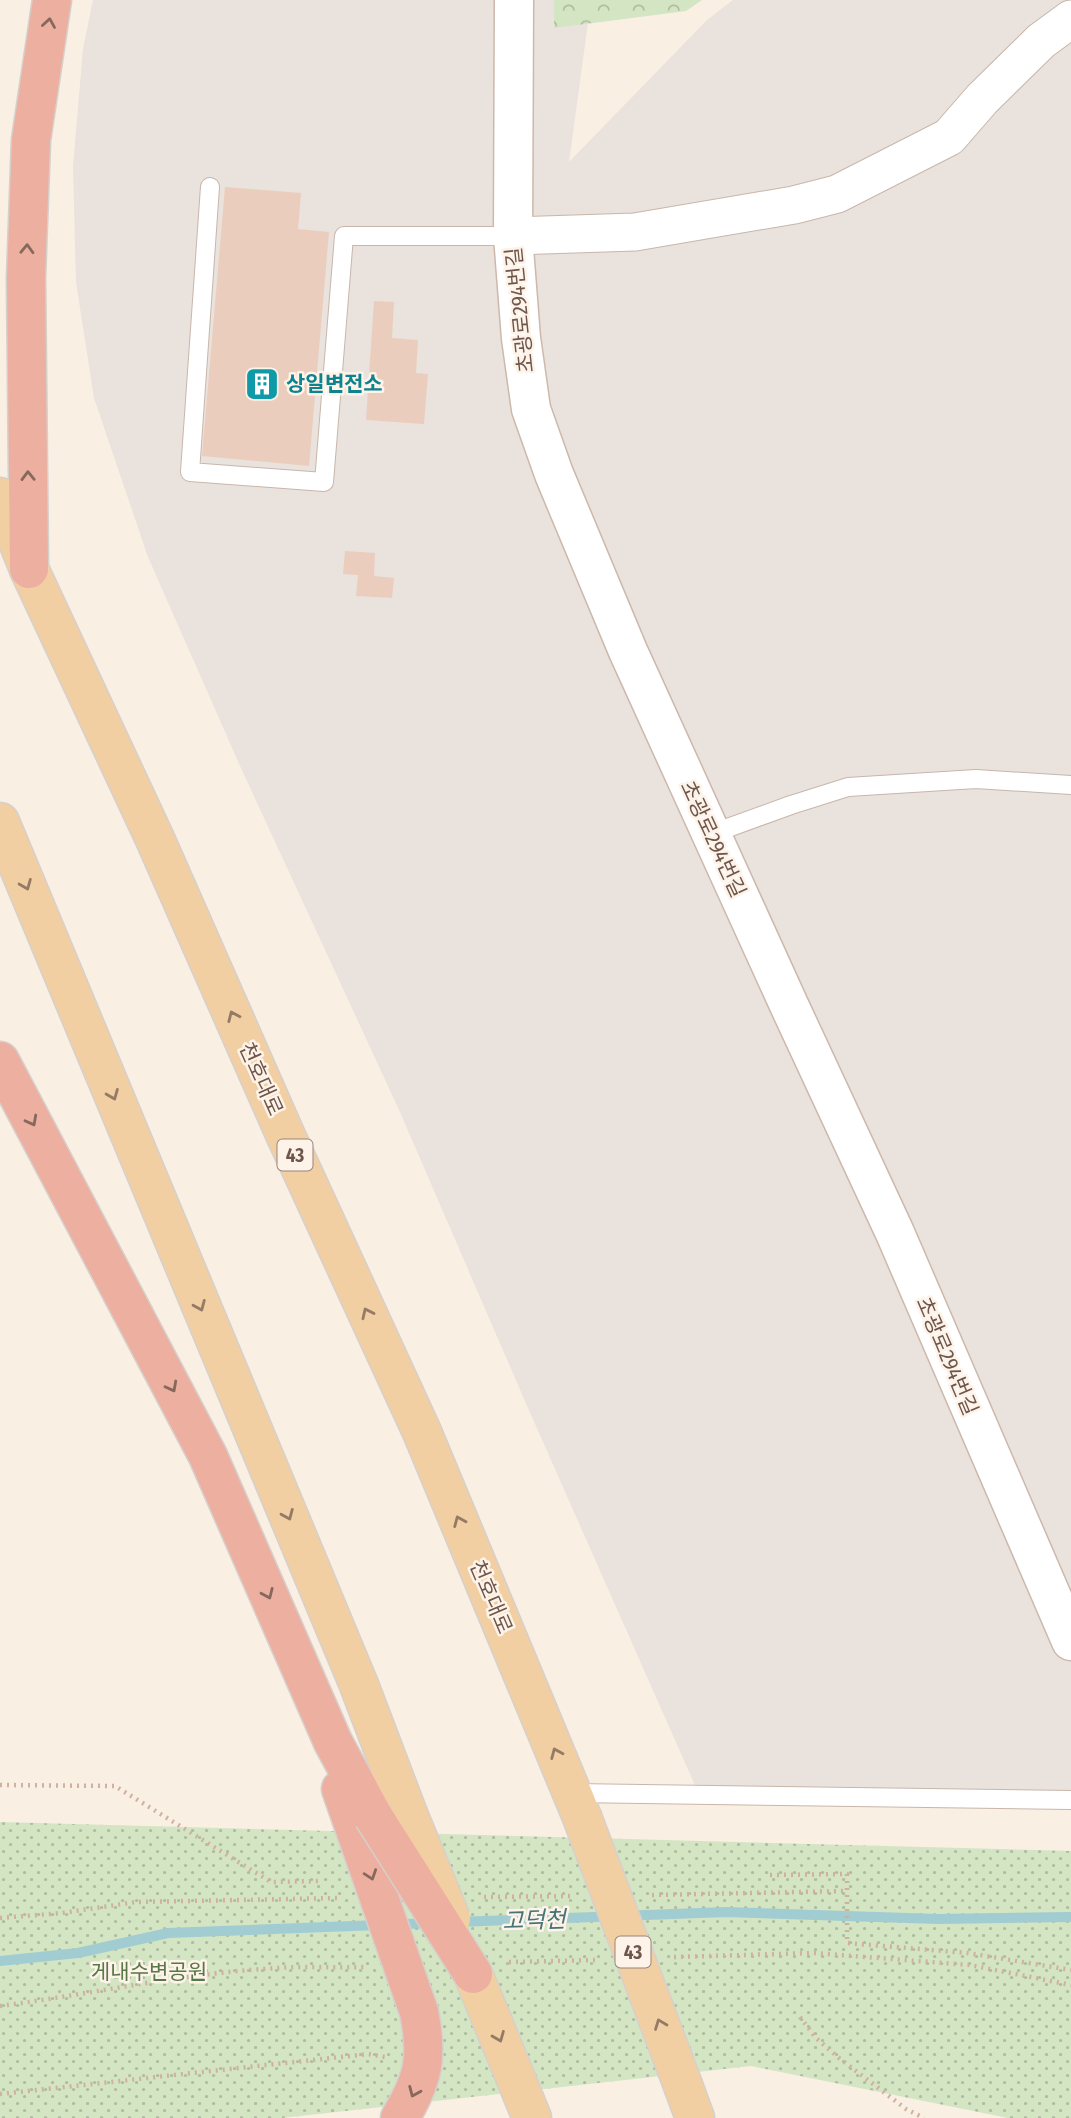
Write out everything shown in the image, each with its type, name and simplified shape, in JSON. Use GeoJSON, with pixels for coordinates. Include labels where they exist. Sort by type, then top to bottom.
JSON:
{"type":"FeatureCollection","features":[{"type":"Feature","properties":{"kind":"highway"},"geometry":{"type":"LineString","coordinates":[[30,569],[26,278],[31,140],[52,0]]}},
{"type":"Feature","properties":{"kind":"highway"},"geometry":{"type":"LineString","coordinates":[[0,1061],[208,1456],[333,1742],[390,1815],[486,1968]]}},
{"type":"Feature","properties":{"kind":"highway"},"geometry":{"type":"LineString","coordinates":[[292,1649],[419,2012],[424,2036],[424,2064],[413,2096],[400,2118]]}},
{"type":"Feature","properties":{"kind":"main road","name":"천호대로"},"geometry":{"type":"LineString","coordinates":[[0,497],[290,1146],[422,1432],[577,1805]]}},
{"type":"Feature","properties":{"kind":"main road"},"geometry":{"type":"LineString","coordinates":[[0,822],[359,1685],[390,1815]]}},
{"type":"Feature","properties":{"kind":"main road","name":"43"},"geometry":{"type":"LineString","coordinates":[[577,1805],[689,2103]]}},
{"type":"Feature","properties":{"kind":"main road"},"geometry":{"type":"LineString","coordinates":[[486,1968],[532,2118]]}},
{"type":"Feature","properties":{"kind":"street","name":"초광로294번길"},"geometry":{"type":"LineString","coordinates":[[514,0],[513,236],[521,338],[531,408],[554,474],[617,625],[895,1233],[1071,1641]]}},
{"type":"Feature","properties":{"kind":"street"},"geometry":{"type":"LineString","coordinates":[[513,236],[635,232],[793,205],[837,194],[949,137],[982,99],[1041,41],[1071,19]]}},
{"type":"Feature","properties":{"kind":"lane"},"geometry":{"type":"LineString","coordinates":[[210,187],[190,472],[324,482],[344,236],[513,236]]}},
{"type":"Feature","properties":{"kind":"lane"},"geometry":{"type":"LineString","coordinates":[[711,834],[848,788],[976,779],[1071,785]]}},
{"type":"Feature","properties":{"kind":"lane"},"geometry":{"type":"LineString","coordinates":[[577,1805],[1071,1800]]}},
{"type":"Feature","properties":{"kind":"path"},"geometry":{"type":"LineString","coordinates":[[0,1785],[115,1786],[271,1882],[319,1881]]}},
{"type":"Feature","properties":{"kind":"path"},"geometry":{"type":"LineString","coordinates":[[770,1875],[847,1874],[847,1943],[968,1953],[1071,1970]]}},
{"type":"Feature","properties":{"kind":"path"},"geometry":{"type":"LineString","coordinates":[[663,1958],[814,1953],[970,1965],[1071,1985]]}},
{"type":"Feature","properties":{"kind":"path"},"geometry":{"type":"LineString","coordinates":[[486,1968],[609,1959]]}},
{"type":"Feature","properties":{"kind":"path"},"geometry":{"type":"LineString","coordinates":[[0,2006],[183,1977],[278,1968],[376,1966]]}},
{"type":"Feature","properties":{"kind":"path"},"geometry":{"type":"LineString","coordinates":[[800,2017],[816,2038],[839,2058],[906,2109],[924,2118]]}},
{"type":"Feature","properties":{"kind":"path"},"geometry":{"type":"LineString","coordinates":[[0,2094],[368,2054],[424,2064]]}},
{"type":"Feature","properties":{"kind":"shaded area"},"geometry":{"type":"Polygon","coordinates":[[[93,0],[591,0],[569,162],[707,20],[733,0],[1071,0],[1071,1796],[698,1792],[400,1112],[241,768],[148,557],[94,398],[76,282],[73,166],[83,49],[93,0]]]}},
{"type":"Feature","properties":{"kind":"green space"},"geometry":{"type":"Polygon","coordinates":[[[554,0],[702,0],[686,11],[554,28],[554,0]]]}},
{"type":"Feature","properties":{"kind":"green space","name":"게내수변공원"},"geometry":{"type":"Polygon","coordinates":[[[0,1822],[1071,1851],[1071,2118],[1008,2118],[751,2066],[282,2118],[0,2118],[0,1822]]]}},
{"type":"Feature","properties":{"kind":"building","name":"상일변전소"},"geometry":{"type":"Polygon","coordinates":[[[225,187],[301,193],[298,229],[329,232],[309,466],[202,456],[225,187]]]}},
{"type":"Feature","properties":{"kind":"building"},"geometry":{"type":"Polygon","coordinates":[[[374,301],[394,302],[392,338],[418,340],[416,373],[428,374],[424,424],[366,420],[374,301]]]}},
{"type":"Feature","properties":{"kind":"building"},"geometry":{"type":"Polygon","coordinates":[[[345,551],[375,553],[374,576],[394,578],[392,598],[356,596],[358,575],[343,574],[345,551]]]}},
{"type":"Feature","properties":{"kind":"waterway","name":"고덕천"},"geometry":{"type":"LineString","coordinates":[[458,1922],[726,1912],[938,1919],[1071,1917]]}},
{"type":"Feature","properties":{"kind":"waterway","name":"고덕천"},"geometry":{"type":"LineString","coordinates":[[0,1961],[78,1953],[168,1933],[432,1923]]}},
{"type":"Feature","properties":{"kind":"place","name":"상일변전소"},"geometry":{"type":"Point","coordinates":[262,384]}}]}
